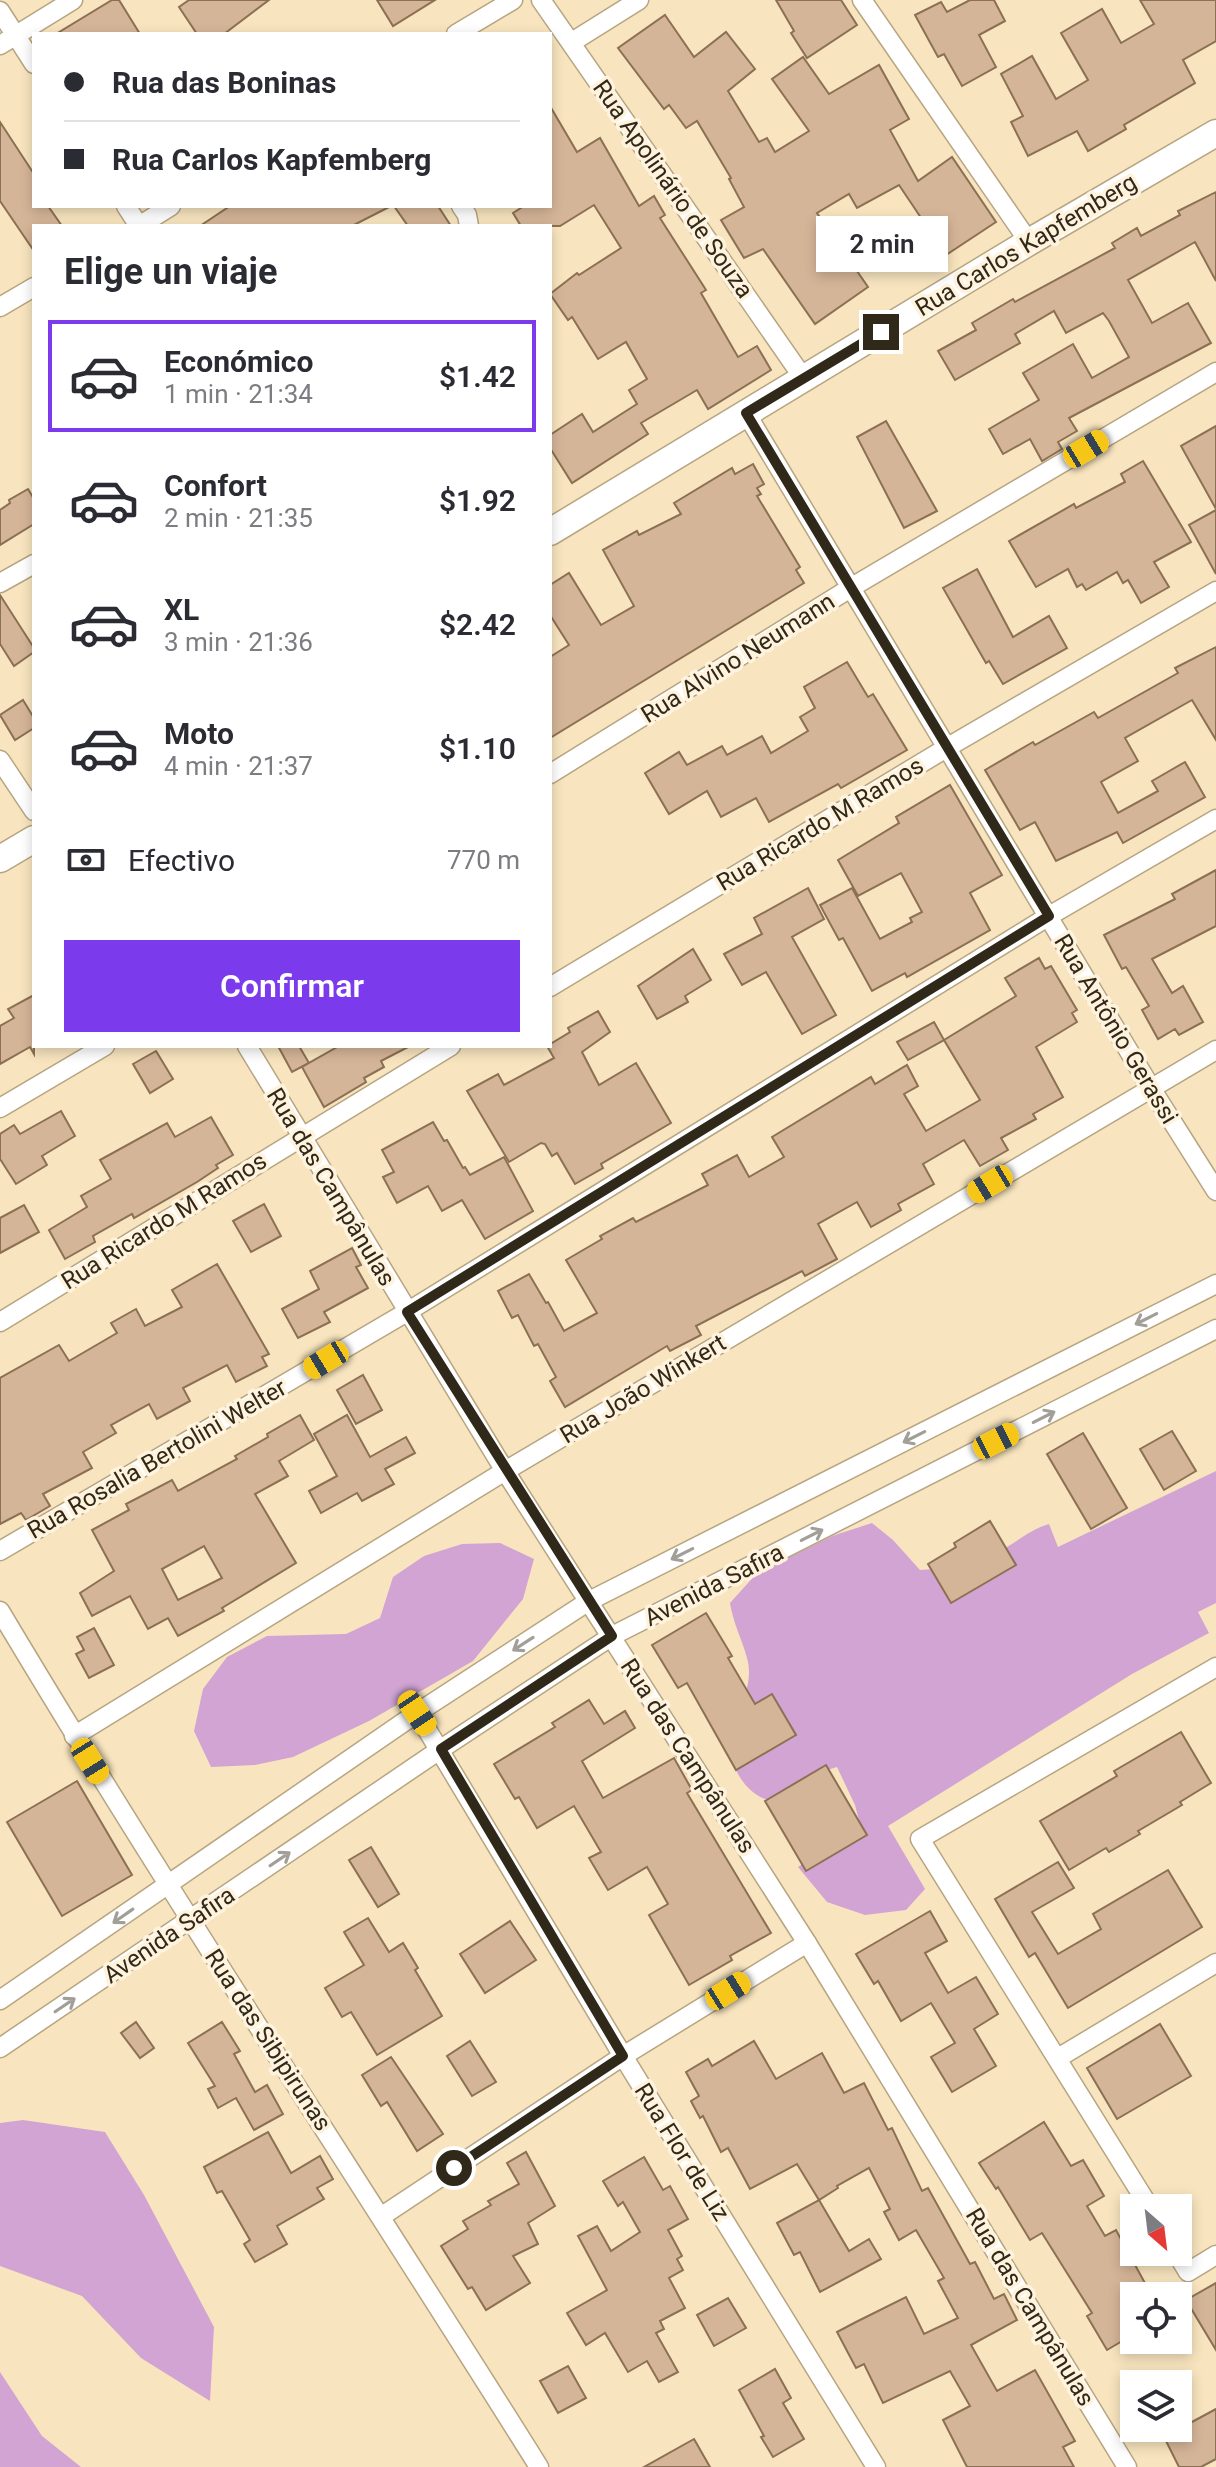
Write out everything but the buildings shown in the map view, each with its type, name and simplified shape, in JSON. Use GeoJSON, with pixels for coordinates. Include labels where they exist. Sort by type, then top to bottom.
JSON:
{"type":"FeatureCollection","features":[{"type":"Feature","properties":{"kind":"street"},"geometry":{"type":"LineString","coordinates":[[8,41],[73,0]]}},
{"type":"Feature","properties":{"kind":"street"},"geometry":{"type":"LineString","coordinates":[[459,32],[513,0]]}},
{"type":"Feature","properties":{"kind":"street","name":"Rua Apolinário de Souza"},"geometry":{"type":"LineString","coordinates":[[541,0],[804,379]]}},
{"type":"Feature","properties":{"kind":"street"},"geometry":{"type":"LineString","coordinates":[[572,42],[639,0]]}},
{"type":"Feature","properties":{"kind":"street"},"geometry":{"type":"LineString","coordinates":[[862,0],[1029,242]]}},
{"type":"Feature","properties":{"kind":"street"},"geometry":{"type":"LineString","coordinates":[[0,11],[8,41],[32,62]]}},
{"type":"Feature","properties":{"kind":"street","name":"Rua Carlos Kapfemberg"},"geometry":{"type":"LineString","coordinates":[[552,531],[1029,242],[1216,133]]}},
{"type":"Feature","properties":{"kind":"street"},"geometry":{"type":"LineString","coordinates":[[142,224],[168,208]]}},
{"type":"Feature","properties":{"kind":"street"},"geometry":{"type":"LineString","coordinates":[[0,307],[32,288]]}},
{"type":"Feature","properties":{"kind":"street","name":"Rua Alvino Neumann"},"geometry":{"type":"LineString","coordinates":[[552,773],[852,587],[1216,372]]}},
{"type":"Feature","properties":{"kind":"street","name":"Rua Antônio Gerassi"},"geometry":{"type":"LineString","coordinates":[[746,413],[1216,1191]]}},
{"type":"Feature","properties":{"kind":"street"},"geometry":{"type":"LineString","coordinates":[[0,583],[32,565]]}},
{"type":"Feature","properties":{"kind":"street","name":"Rua Ricardo M Ramos"},"geometry":{"type":"LineString","coordinates":[[552,986],[948,747],[1216,591]]}},
{"type":"Feature","properties":{"kind":"street"},"geometry":{"type":"LineString","coordinates":[[0,760],[32,808]]}},
{"type":"Feature","properties":{"kind":"street","name":"Rua Rosalia Bertolini Welter"},"geometry":{"type":"LineString","coordinates":[[0,1551],[407,1312],[1049,916],[1216,819]]}},
{"type":"Feature","properties":{"kind":"street"},"geometry":{"type":"LineString","coordinates":[[0,859],[32,840]]}},
{"type":"Feature","properties":{"kind":"street"},"geometry":{"type":"LineString","coordinates":[[0,1108],[102,1048]]}},
{"type":"Feature","properties":{"kind":"street","name":"Rua das Campânulas"},"geometry":{"type":"LineString","coordinates":[[248,1048],[505,1471],[807,1943],[1127,2467]]}},
{"type":"Feature","properties":{"kind":"street","name":"Rua Ricardo M Ramos"},"geometry":{"type":"LineString","coordinates":[[0,1322],[448,1048]]}},
{"type":"Feature","properties":{"kind":"street","name":"Rua João Winkert"},"geometry":{"type":"LineString","coordinates":[[74,1736],[505,1471],[1216,1050]]}},
{"type":"Feature","properties":{"kind":"street","name":"Avenida Safira"},"geometry":{"type":"LineString","coordinates":[[0,2000],[417,1713],[589,1601],[1216,1284]]}},
{"type":"Feature","properties":{"kind":"street","name":"Avenida Safira"},"geometry":{"type":"LineString","coordinates":[[0,2048],[612,1636],[1216,1329]]}},
{"type":"Feature","properties":{"kind":"street","name":"Rua das Sibipirunas"},"geometry":{"type":"LineString","coordinates":[[0,1611],[167,1885],[382,2216],[539,2467]]}},
{"type":"Feature","properties":{"kind":"street"},"geometry":{"type":"LineString","coordinates":[[1141,2194],[920,1839],[1216,1667]]}},
{"type":"Feature","properties":{"kind":"street","name":"Rua Flor de Liz"},"geometry":{"type":"LineString","coordinates":[[417,1713],[876,2467]]}},
{"type":"Feature","properties":{"kind":"street"},"geometry":{"type":"LineString","coordinates":[[382,2216],[623,2056],[807,1943]]}},
{"type":"Feature","properties":{"kind":"street"},"geometry":{"type":"LineString","coordinates":[[1058,2058],[1216,1963]]}},
{"type":"Feature","properties":{"kind":"street"},"geometry":{"type":"LineString","coordinates":[[1184,2266],[1188,2272],[1216,2255]]}},
{"type":"Feature","properties":{"kind":"shaded area"},"geometry":{"type":"Polygon","coordinates":[[[1216,1471],[1216,1603],[1198,1612],[1209,1633],[1132,1674],[888,1826],[925,1889],[906,1910],[865,1915],[827,1902],[798,1867],[860,1824],[855,1805],[837,1767],[818,1773],[781,1803],[768,1800],[757,1795],[742,1780],[723,1736],[743,1699],[749,1679],[747,1658],[730,1603],[757,1573],[832,1536],[872,1523],[893,1540],[920,1570],[974,1562],[1049,1524],[1058,1547],[1216,1471]]]}},
{"type":"Feature","properties":{"kind":"shaded area"},"geometry":{"type":"Polygon","coordinates":[[[500,1543],[534,1559],[523,1599],[473,1661],[369,1721],[293,1757],[255,1765],[211,1767],[194,1731],[203,1689],[227,1657],[267,1636],[346,1634],[380,1618],[393,1577],[424,1556],[462,1544],[500,1543]]]}},
{"type":"Feature","properties":{"kind":"shaded area"},"geometry":{"type":"Polygon","coordinates":[[[23,2120],[105,2132],[144,2195],[214,2327],[210,2401],[141,2358],[82,2296],[0,2266],[0,2123],[23,2120]]]}},
{"type":"Feature","properties":{"kind":"shaded area"},"geometry":{"type":"Polygon","coordinates":[[[0,2372],[42,2436],[81,2467],[0,2467],[0,2372]]]}},
{"type":"Feature","properties":{"kind":"route"},"geometry":{"type":"LineString","coordinates":[[454,2168],[623,2056],[441,1749],[612,1636],[407,1312],[1049,916],[746,413],[881,332]]}}]}
